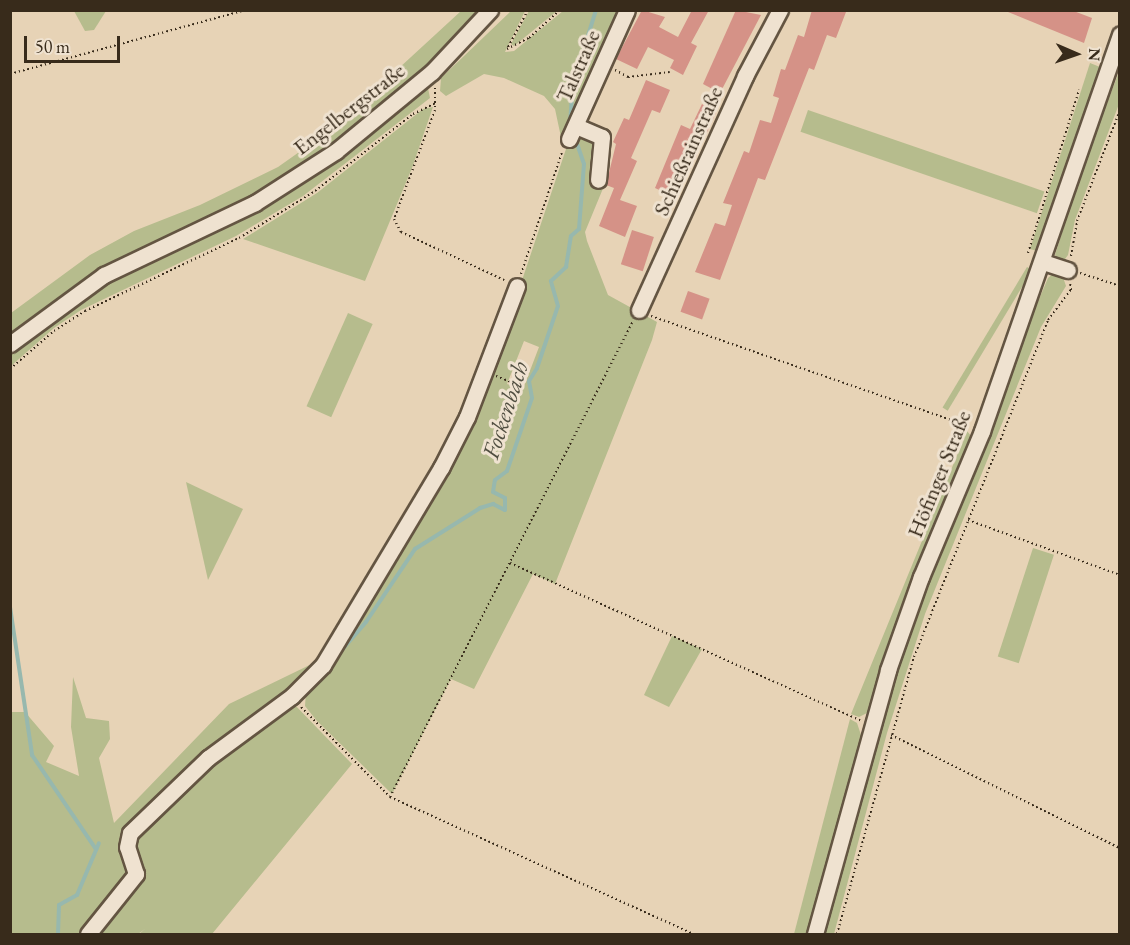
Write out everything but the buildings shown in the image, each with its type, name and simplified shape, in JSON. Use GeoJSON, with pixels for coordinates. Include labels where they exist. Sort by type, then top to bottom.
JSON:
{"type":"FeatureCollection","features":[{"type":"Feature","properties":{"kind":"street","name":"Engelbergstraße"},"geometry":{"type":"LineString","coordinates":[[10,344],[104,275],[295,179],[377,120],[432,72],[490,10]]}},
{"type":"Feature","properties":{"kind":"street","name":"Talstraße"},"geometry":{"type":"LineString","coordinates":[[573,132],[627,10]]}},
{"type":"Feature","properties":{"kind":"street","name":"Schießrainstraße"},"geometry":{"type":"LineString","coordinates":[[639,310],[745,76],[780,10]]}},
{"type":"Feature","properties":{"kind":"street","name":"Höfinger Straße"},"geometry":{"type":"LineString","coordinates":[[815,934],[871,723],[921,577],[982,431],[1043,262],[1119,34]]}},
{"type":"Feature","properties":{"kind":"street"},"geometry":{"type":"LineString","coordinates":[[573,132],[602,137],[598,180]]}},
{"type":"Feature","properties":{"kind":"street"},"geometry":{"type":"LineString","coordinates":[[1043,262],[1068,270]]}},
{"type":"Feature","properties":{"kind":"street"},"geometry":{"type":"LineString","coordinates":[[88,934],[136,874],[127,847],[130,833],[208,758],[292,696],[323,665],[441,468],[485,371],[517,286]]}},
{"type":"Feature","properties":{"kind":"path"},"geometry":{"type":"LineString","coordinates":[[10,74],[246,10]]}},
{"type":"Feature","properties":{"kind":"path"},"geometry":{"type":"LineString","coordinates":[[528,10],[507,49],[523,42],[560,10]]}},
{"type":"Feature","properties":{"kind":"path"},"geometry":{"type":"LineString","coordinates":[[604,65],[628,77],[670,72]]}},
{"type":"Feature","properties":{"kind":"path"},"geometry":{"type":"LineString","coordinates":[[1038,215],[1079,90]]}},
{"type":"Feature","properties":{"kind":"path"},"geometry":{"type":"LineString","coordinates":[[10,369],[54,331],[85,311],[238,238],[315,191],[412,114],[436,103],[421,153],[394,219],[400,232],[517,286],[573,132]]}},
{"type":"Feature","properties":{"kind":"path"},"geometry":{"type":"LineString","coordinates":[[837,934],[914,657],[1048,320],[1071,290],[1068,270],[1077,221],[1119,110]]}},
{"type":"Feature","properties":{"kind":"path"},"geometry":{"type":"LineString","coordinates":[[1095,277],[1119,286]]}},
{"type":"Feature","properties":{"kind":"path"},"geometry":{"type":"LineString","coordinates":[[390,797],[639,310]]}},
{"type":"Feature","properties":{"kind":"path"},"geometry":{"type":"LineString","coordinates":[[657,319],[982,431]]}},
{"type":"Feature","properties":{"kind":"path"},"geometry":{"type":"LineString","coordinates":[[485,371],[516,384],[521,372]]}},
{"type":"Feature","properties":{"kind":"path"},"geometry":{"type":"LineString","coordinates":[[968,520],[1119,575]]}},
{"type":"Feature","properties":{"kind":"path"},"geometry":{"type":"LineString","coordinates":[[510,563],[871,723]]}},
{"type":"Feature","properties":{"kind":"path"},"geometry":{"type":"LineString","coordinates":[[292,696],[390,797],[693,934]]}},
{"type":"Feature","properties":{"kind":"path"},"geometry":{"type":"LineString","coordinates":[[891,735],[1119,848]]}},
{"type":"Feature","properties":{"kind":"green space"},"geometry":{"type":"Polygon","coordinates":[[[74,11],[106,11],[94,30],[85,31],[74,11]]]}},
{"type":"Feature","properties":{"kind":"green space"},"geometry":{"type":"Polygon","coordinates":[[[461,11],[477,11],[436,57],[344,137],[280,181],[95,272],[11,334],[11,313],[90,255],[134,231],[200,205],[278,167],[336,126],[461,11]]]}},
{"type":"Feature","properties":{"kind":"green space"},"geometry":{"type":"Polygon","coordinates":[[[511,11],[525,11],[505,52],[514,51],[563,11],[618,11],[562,142],[555,109],[544,96],[504,78],[484,74],[446,96],[440,91],[441,78],[511,11]]]}},
{"type":"Feature","properties":{"kind":"green space"},"geometry":{"type":"Polygon","coordinates":[[[529,11],[557,11],[514,46],[511,44],[529,11]]]}},
{"type":"Feature","properties":{"kind":"green space"},"geometry":{"type":"Polygon","coordinates":[[[1090,63],[1100,67],[1037,251],[1030,249],[1090,63]]]}},
{"type":"Feature","properties":{"kind":"green space"},"geometry":{"type":"Polygon","coordinates":[[[1119,72],[1119,104],[1075,220],[1068,255],[1062,263],[1055,255],[1084,162],[1119,72]]]}},
{"type":"Feature","properties":{"kind":"green space"},"geometry":{"type":"Polygon","coordinates":[[[428,88],[430,98],[303,196],[236,236],[81,310],[54,328],[11,366],[11,354],[27,339],[106,282],[297,187],[428,88]]]}},
{"type":"Feature","properties":{"kind":"green space"},"geometry":{"type":"Polygon","coordinates":[[[433,107],[412,168],[365,281],[243,239],[317,193],[423,109],[433,107]]]}},
{"type":"Feature","properties":{"kind":"green space"},"geometry":{"type":"Polygon","coordinates":[[[808,110],[1044,191],[1037,213],[801,132],[808,110]]]}},
{"type":"Feature","properties":{"kind":"green space"},"geometry":{"type":"Polygon","coordinates":[[[584,129],[601,137],[597,183],[604,186],[585,232],[587,241],[608,295],[657,322],[652,340],[555,584],[533,574],[474,689],[451,679],[392,794],[317,721],[305,706],[306,691],[444,470],[508,322],[566,149],[570,143],[577,145],[584,129]],[[524,341],[507,384],[523,389],[539,347],[524,341]]]}},
{"type":"Feature","properties":{"kind":"green space"},"geometry":{"type":"Polygon","coordinates":[[[1027,267],[1032,270],[948,411],[943,408],[1027,267]]]}},
{"type":"Feature","properties":{"kind":"green space"},"geometry":{"type":"Polygon","coordinates":[[[1055,272],[1062,274],[1066,286],[1041,327],[925,614],[887,733],[834,934],[821,934],[896,665],[1026,330],[1048,278],[1055,272]]]}},
{"type":"Feature","properties":{"kind":"green space"},"geometry":{"type":"Polygon","coordinates":[[[348,313],[373,324],[331,417],[307,406],[348,313]]]}},
{"type":"Feature","properties":{"kind":"green space"},"geometry":{"type":"Polygon","coordinates":[[[967,431],[971,436],[912,581],[867,713],[859,717],[851,714],[967,431]]]}},
{"type":"Feature","properties":{"kind":"green space"},"geometry":{"type":"Polygon","coordinates":[[[186,482],[243,509],[208,580],[186,482]]]}},
{"type":"Feature","properties":{"kind":"green space"},"geometry":{"type":"Polygon","coordinates":[[[1033,548],[1054,555],[1019,663],[998,656],[1033,548]]]}},
{"type":"Feature","properties":{"kind":"green space"},"geometry":{"type":"Polygon","coordinates":[[[672,636],[702,649],[669,707],[644,695],[672,636]]]}},
{"type":"Feature","properties":{"kind":"green space"},"geometry":{"type":"Polygon","coordinates":[[[322,659],[210,762],[293,703],[352,764],[212,934],[139,934],[145,929],[138,934],[11,934],[10,712],[25,712],[54,746],[46,762],[79,776],[71,727],[73,677],[86,718],[109,721],[110,739],[99,758],[114,823],[229,704],[322,659]]]}},
{"type":"Feature","properties":{"kind":"green space"},"geometry":{"type":"Polygon","coordinates":[[[850,719],[857,723],[861,735],[807,934],[794,934],[850,719]]]}},
{"type":"Feature","properties":{"kind":"waterway","name":"Fockenbach"},"geometry":{"type":"LineString","coordinates":[[570,123],[573,83],[596,10]]}},
{"type":"Feature","properties":{"kind":"waterway","name":"Fockenbach"},"geometry":{"type":"LineString","coordinates":[[335,658],[366,622],[415,549],[480,508],[493,504],[505,510],[505,498],[493,492],[495,480],[507,471],[532,398],[529,381],[537,368],[558,306],[551,281],[566,267],[571,236],[579,229],[584,164],[575,138]]}},
{"type":"Feature","properties":{"kind":"waterway"},"geometry":{"type":"LineString","coordinates":[[10,607],[32,755],[96,849]]}},
{"type":"Feature","properties":{"kind":"waterway","name":"Fockenbach"},"geometry":{"type":"LineString","coordinates":[[58,934],[59,905],[77,895],[99,843]]}}]}
